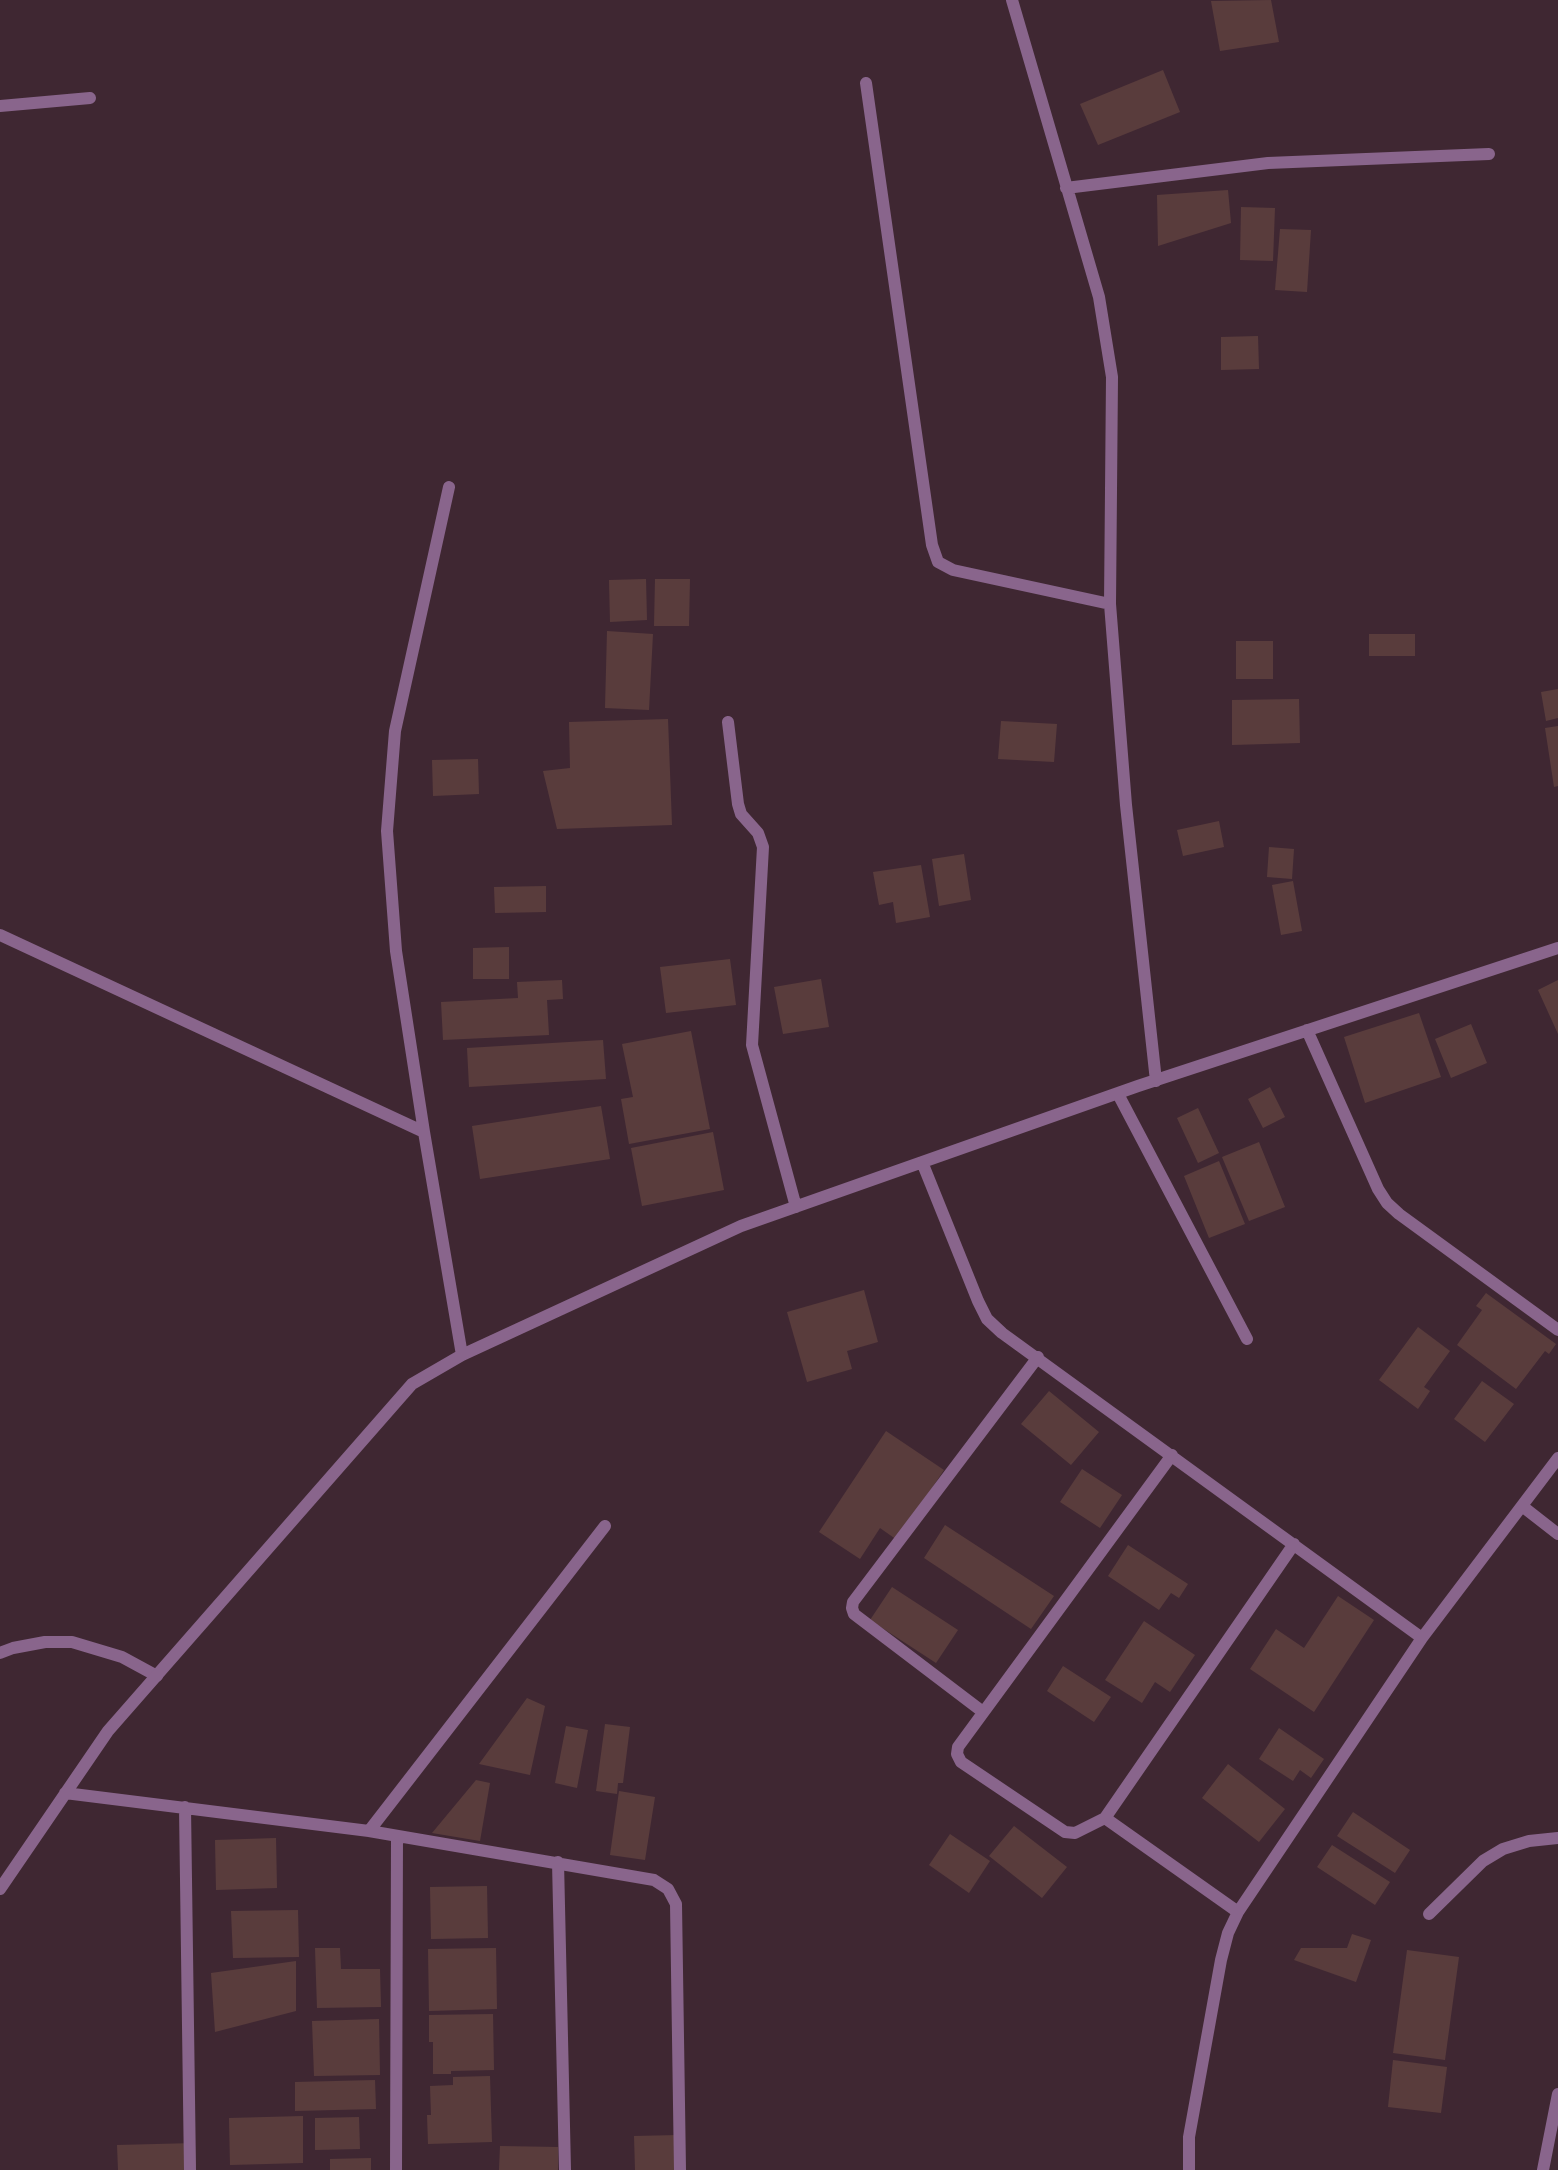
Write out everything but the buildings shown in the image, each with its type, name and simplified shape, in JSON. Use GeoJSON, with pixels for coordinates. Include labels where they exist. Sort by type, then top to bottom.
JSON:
{"type":"FeatureCollection","features":[{"type":"Feature","properties":{"kind":"street"},"geometry":{"type":"LineString","coordinates":[[1012,0],[1099,297],[1112,377],[1110,604],[1126,805],[1156,1081]]}},
{"type":"Feature","properties":{"kind":"street"},"geometry":{"type":"LineString","coordinates":[[866,83],[932,546],[938,562],[953,570],[1110,604]]}},
{"type":"Feature","properties":{"kind":"street"},"geometry":{"type":"LineString","coordinates":[[0,106],[90,98]]}},
{"type":"Feature","properties":{"kind":"street"},"geometry":{"type":"LineString","coordinates":[[1066,188],[1268,163],[1489,154]]}},
{"type":"Feature","properties":{"kind":"street"},"geometry":{"type":"LineString","coordinates":[[449,487],[395,731],[387,831],[396,951],[424,1132],[462,1355]]}},
{"type":"Feature","properties":{"kind":"street"},"geometry":{"type":"LineString","coordinates":[[728,722],[738,804],[741,814],[758,833],[763,847],[752,1045],[796,1207]]}},
{"type":"Feature","properties":{"kind":"street"},"geometry":{"type":"LineString","coordinates":[[0,935],[424,1132]]}},
{"type":"Feature","properties":{"kind":"street"},"geometry":{"type":"LineString","coordinates":[[0,1889],[108,1731],[412,1384],[462,1355],[741,1226],[1156,1081],[1558,948]]}},
{"type":"Feature","properties":{"kind":"street"},"geometry":{"type":"LineString","coordinates":[[1307,1030],[1378,1189],[1387,1203],[1399,1214],[1558,1330]]}},
{"type":"Feature","properties":{"kind":"street"},"geometry":{"type":"LineString","coordinates":[[1118,1094],[1247,1338]]}},
{"type":"Feature","properties":{"kind":"street"},"geometry":{"type":"LineString","coordinates":[[922,1162],[987,1319],[1002,1332],[1422,1638]]}},
{"type":"Feature","properties":{"kind":"street"},"geometry":{"type":"LineString","coordinates":[[983,1712],[854,1614],[852,1608],[853,1602],[1038,1357]]}},
{"type":"Feature","properties":{"kind":"street"},"geometry":{"type":"LineString","coordinates":[[1172,1455],[958,1746],[957,1754],[961,1762],[1065,1832],[1075,1833],[1105,1818],[1294,1544]]}},
{"type":"Feature","properties":{"kind":"street"},"geometry":{"type":"LineString","coordinates":[[1189,2170],[1189,2137],[1220,1970],[1228,1933],[1238,1912],[1422,1638],[1558,1458]]}},
{"type":"Feature","properties":{"kind":"street"},"geometry":{"type":"LineString","coordinates":[[1522,1506],[1558,1534]]}},
{"type":"Feature","properties":{"kind":"street"},"geometry":{"type":"LineString","coordinates":[[370,1831],[605,1526]]}},
{"type":"Feature","properties":{"kind":"street"},"geometry":{"type":"LineString","coordinates":[[0,1653],[13,1648],[45,1642],[72,1642],[122,1657],[157,1676]]}},
{"type":"Feature","properties":{"kind":"street"},"geometry":{"type":"LineString","coordinates":[[65,1793],[370,1831],[654,1880],[668,1889],[676,1904],[680,2170]]}},
{"type":"Feature","properties":{"kind":"street"},"geometry":{"type":"LineString","coordinates":[[185,1808],[190,2170]]}},
{"type":"Feature","properties":{"kind":"street"},"geometry":{"type":"LineString","coordinates":[[1105,1818],[1238,1912]]}},
{"type":"Feature","properties":{"kind":"street"},"geometry":{"type":"LineString","coordinates":[[396,2170],[397,1836]]}},
{"type":"Feature","properties":{"kind":"street"},"geometry":{"type":"LineString","coordinates":[[1429,1914],[1483,1861],[1503,1849],[1529,1841],[1558,1838]]}},
{"type":"Feature","properties":{"kind":"street"},"geometry":{"type":"LineString","coordinates":[[558,1862],[565,2170]]}},
{"type":"Feature","properties":{"kind":"street"},"geometry":{"type":"LineString","coordinates":[[1543,2170],[1558,2094]]}}]}
